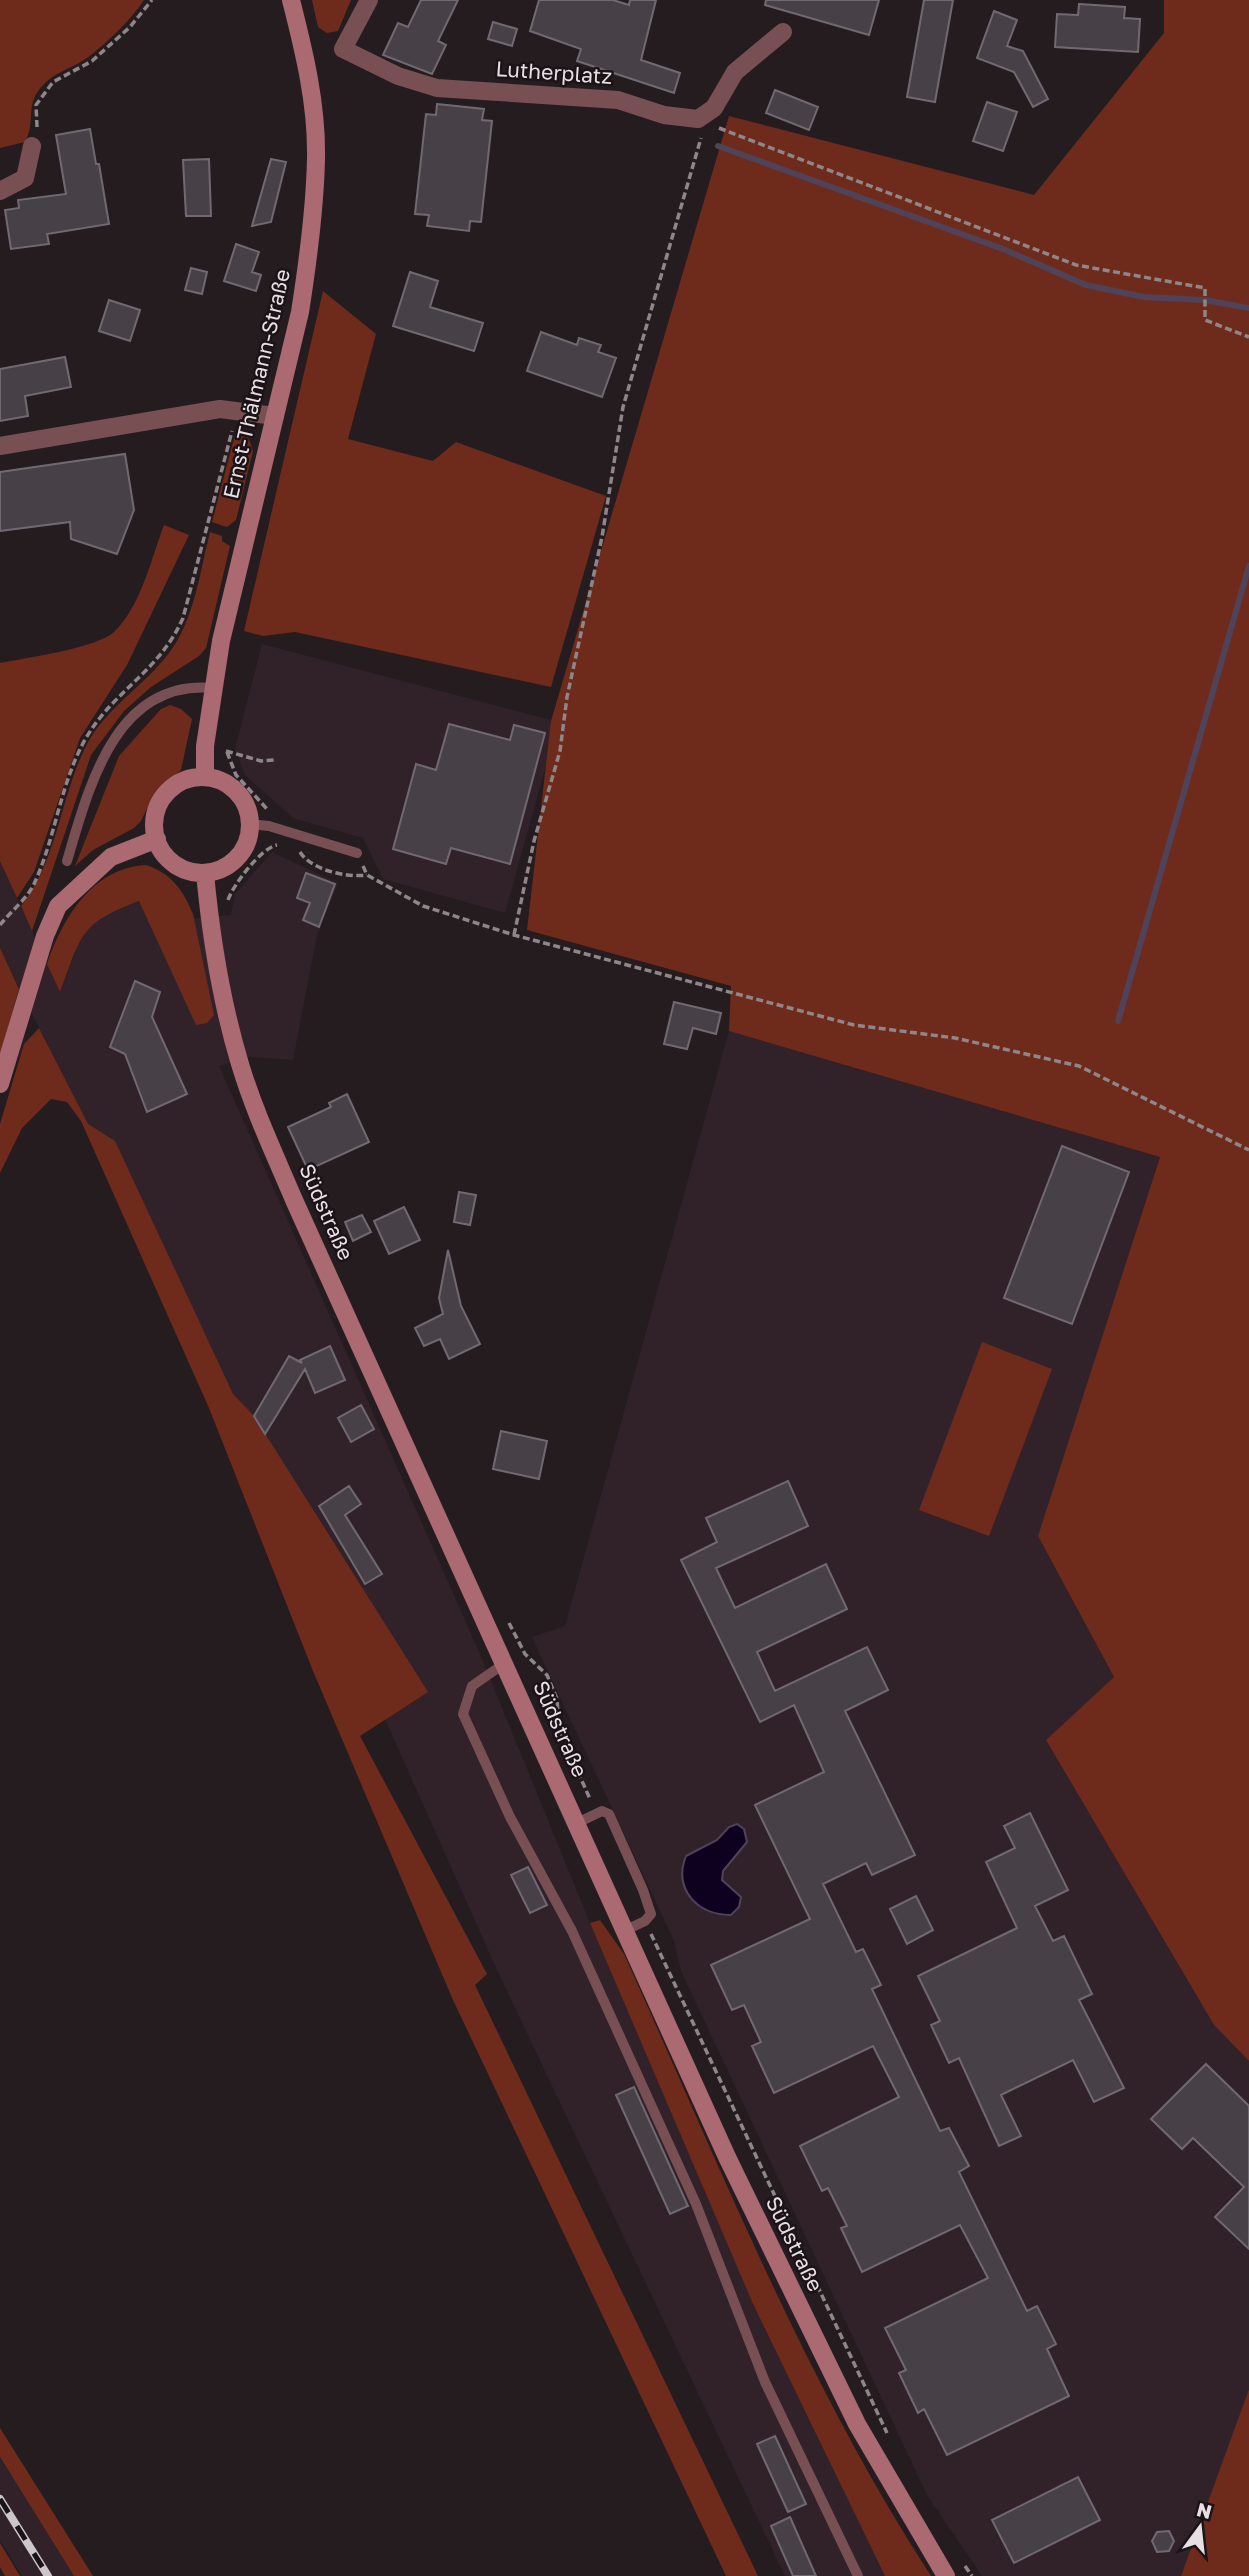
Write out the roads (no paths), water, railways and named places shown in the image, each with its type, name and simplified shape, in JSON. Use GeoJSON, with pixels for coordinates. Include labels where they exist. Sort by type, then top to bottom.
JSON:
{"type":"FeatureCollection","features":[{"type":"Feature","properties":{"kind":"main road","name":"Ernst-Thälmann-Straße"},"geometry":{"type":"LineString","coordinates":[[205,777],[205,746],[212,688],[302,299],[316,156],[307,69],[291,0]]}},
{"type":"Feature","properties":{"kind":"main road"},"geometry":{"type":"LineString","coordinates":[[205,777],[220,780],[234,789],[244,801],[250,824],[245,848],[235,861],[221,870],[205,873],[177,866],[166,856],[157,839],[155,816],[167,792],[191,778],[205,777]]}},
{"type":"Feature","properties":{"kind":"main road"},"geometry":{"type":"LineString","coordinates":[[0,1084],[45,936],[58,906],[90,873],[111,858],[157,839]]}},
{"type":"Feature","properties":{"kind":"main road","name":"Südstraße"},"geometry":{"type":"LineString","coordinates":[[205,873],[218,975],[237,1054],[256,1109],[433,1511],[505,1663],[727,2157],[857,2424],[946,2576]]}},
{"type":"Feature","properties":{"kind":"street","name":"Lutherplatz"},"geometry":{"type":"LineString","coordinates":[[369,0],[343,50],[398,76],[437,88],[618,100],[664,115],[698,119],[714,108],[735,72],[783,32]]}},
{"type":"Feature","properties":{"kind":"street"},"geometry":{"type":"LineString","coordinates":[[0,191],[25,178],[32,146]]}},
{"type":"Feature","properties":{"kind":"street"},"geometry":{"type":"LineString","coordinates":[[0,446],[220,409],[237,409],[275,416]]}},
{"type":"Feature","properties":{"kind":"lane"},"geometry":{"type":"LineString","coordinates":[[67,861],[99,764],[132,718],[155,698],[177,688],[212,688]]}},
{"type":"Feature","properties":{"kind":"lane"},"geometry":{"type":"LineString","coordinates":[[250,824],[283,829],[358,853]]}},
{"type":"Feature","properties":{"kind":"lane"},"geometry":{"type":"LineString","coordinates":[[505,1663],[472,1686],[464,1714],[510,1817],[584,1955],[696,2204],[765,2382],[858,2576]]}},
{"type":"Feature","properties":{"kind":"lane"},"geometry":{"type":"LineString","coordinates":[[577,1823],[603,1811],[609,1814],[652,1909],[645,1921],[626,1930]]}},
{"type":"Feature","properties":{"kind":"waterway"},"geometry":{"type":"LineString","coordinates":[[718,146],[1003,249],[1086,285],[1144,297],[1205,300],[1249,308]]}},
{"type":"Feature","properties":{"kind":"waterway"},"geometry":{"type":"LineString","coordinates":[[1118,1021],[1249,566]]}},
{"type":"Feature","properties":{"kind":"railway"},"geometry":{"type":"LineString","coordinates":[[0,2499],[48,2576]]}}]}
